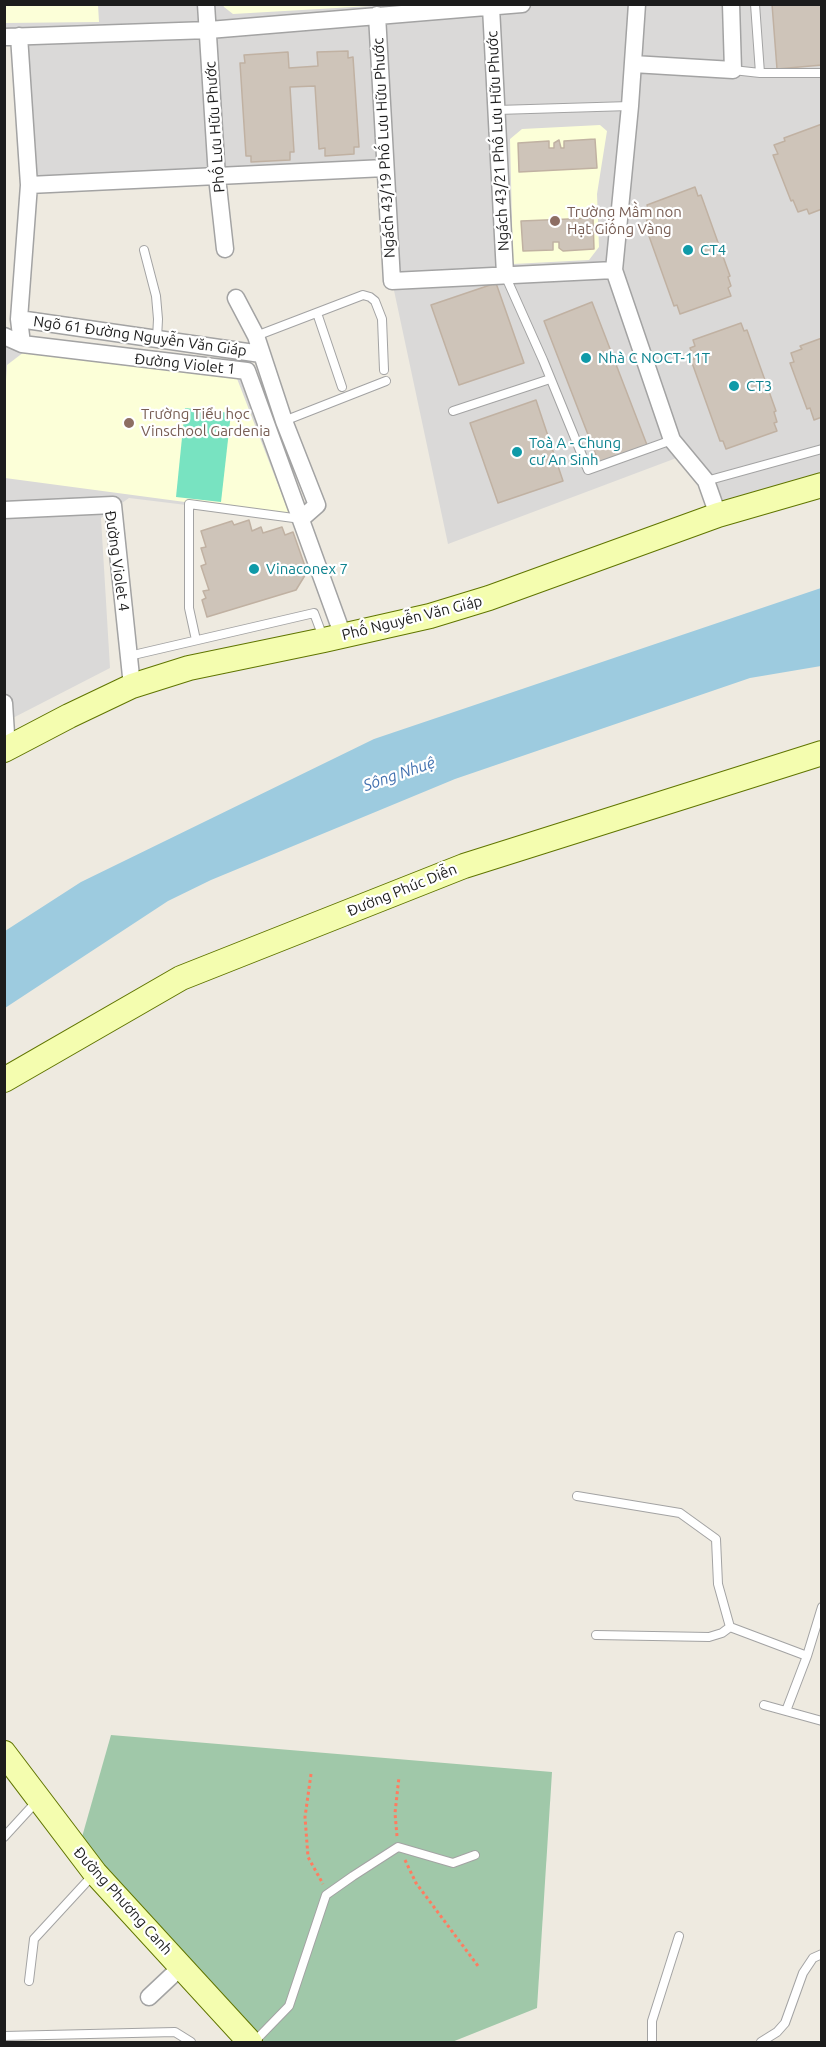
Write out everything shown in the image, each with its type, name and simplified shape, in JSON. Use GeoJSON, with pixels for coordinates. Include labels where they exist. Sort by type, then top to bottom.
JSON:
{"type":"FeatureCollection","features":[{"type":"Feature","properties":{"kind":"street","name":"Phố Lưu Hữu Phước"},"geometry":{"type":"LineString","coordinates":[[207,4],[217,177],[225,249]]}},
{"type":"Feature","properties":{"kind":"street"},"geometry":{"type":"LineString","coordinates":[[22,344],[19,319],[29,185],[12,36],[209,30],[522,4]]}},
{"type":"Feature","properties":{"kind":"street"},"geometry":{"type":"LineString","coordinates":[[637,4],[630,106],[614,270],[672,440],[706,481],[718,515]]}},
{"type":"Feature","properties":{"kind":"street"},"geometry":{"type":"LineString","coordinates":[[633,64],[733,70],[731,4]]}},
{"type":"Feature","properties":{"kind":"street","name":"Ngách 43/21 Phố Lưu Hữu Phước"},"geometry":{"type":"LineString","coordinates":[[491,7],[505,274]]}},
{"type":"Feature","properties":{"kind":"street","name":"Ngách 43/19 Phố Lưu Hữu Phước"},"geometry":{"type":"LineString","coordinates":[[377,15],[392,281],[505,274]]}},
{"type":"Feature","properties":{"kind":"street"},"geometry":{"type":"LineString","coordinates":[[29,185],[385,168]]}},
{"type":"Feature","properties":{"kind":"street"},"geometry":{"type":"LineString","coordinates":[[505,274],[614,270]]}},
{"type":"Feature","properties":{"kind":"street","name":"Ngõ 61 Đường Nguyễn Văn Giáp"},"geometry":{"type":"LineString","coordinates":[[236,298],[256,336],[317,505],[301,519]]}},
{"type":"Feature","properties":{"kind":"street","name":"Ngõ 61 Đường Nguyễn Văn Giáp"},"geometry":{"type":"LineString","coordinates":[[19,319],[261,354]]}},
{"type":"Feature","properties":{"kind":"street","name":"Đường Violet 1"},"geometry":{"type":"LineString","coordinates":[[4,336],[22,344],[247,371],[301,519]]}},
{"type":"Feature","properties":{"kind":"street","name":"Phố Nguyễn Văn Giáp"},"geometry":{"type":"LineString","coordinates":[[6,750],[132,686],[189,668],[430,616],[489,598],[718,515],[822,485]]}},
{"type":"Feature","properties":{"kind":"street","name":"Đường Violet 4"},"geometry":{"type":"LineString","coordinates":[[4,510],[113,505],[132,686]]}},
{"type":"Feature","properties":{"kind":"street"},"geometry":{"type":"LineString","coordinates":[[301,519],[333,604],[334,638]]}},
{"type":"Feature","properties":{"kind":"street"},"geometry":{"type":"LineString","coordinates":[[4,703],[6,750]]}},
{"type":"Feature","properties":{"kind":"street","name":"Đường Phúc Diễn"},"geometry":{"type":"LineString","coordinates":[[4,1080],[192,973],[464,866],[822,753]]}},
{"type":"Feature","properties":{"kind":"street","name":"Đường Phương Canh"},"geometry":{"type":"LineString","coordinates":[[4,1753],[95,1873],[252,2043]]}},
{"type":"Feature","properties":{"kind":"street"},"geometry":{"type":"LineString","coordinates":[[149,1997],[182,1966]]}},
{"type":"Feature","properties":{"kind":"lane"},"geometry":{"type":"LineString","coordinates":[[755,4],[760,74]]}},
{"type":"Feature","properties":{"kind":"lane"},"geometry":{"type":"LineString","coordinates":[[733,70],[760,74],[822,74]]}},
{"type":"Feature","properties":{"kind":"lane"},"geometry":{"type":"LineString","coordinates":[[497,110],[630,106]]}},
{"type":"Feature","properties":{"kind":"lane"},"geometry":{"type":"LineString","coordinates":[[144,250],[156,296],[157,339]]}},
{"type":"Feature","properties":{"kind":"lane"},"geometry":{"type":"LineString","coordinates":[[505,274],[588,470],[672,440]]}},
{"type":"Feature","properties":{"kind":"lane"},"geometry":{"type":"LineString","coordinates":[[256,336],[363,295],[370,297],[379,308],[382,319],[384,370]]}},
{"type":"Feature","properties":{"kind":"lane"},"geometry":{"type":"LineString","coordinates":[[317,313],[342,387]]}},
{"type":"Feature","properties":{"kind":"lane"},"geometry":{"type":"LineString","coordinates":[[453,411],[550,379]]}},
{"type":"Feature","properties":{"kind":"lane"},"geometry":{"type":"LineString","coordinates":[[285,421],[386,381]]}},
{"type":"Feature","properties":{"kind":"lane"},"geometry":{"type":"LineString","coordinates":[[706,481],[822,449]]}},
{"type":"Feature","properties":{"kind":"lane"},"geometry":{"type":"LineString","coordinates":[[196,640],[189,608],[189,504],[301,519]]}},
{"type":"Feature","properties":{"kind":"lane"},"geometry":{"type":"LineString","coordinates":[[129,656],[314,613],[333,604]]}},
{"type":"Feature","properties":{"kind":"lane"},"geometry":{"type":"LineString","coordinates":[[314,613],[334,638]]}},
{"type":"Feature","properties":{"kind":"lane"},"geometry":{"type":"LineString","coordinates":[[577,1496],[680,1513],[716,1539],[718,1584],[730,1627]]}},
{"type":"Feature","properties":{"kind":"lane"},"geometry":{"type":"LineString","coordinates":[[786,1711],[807,1656],[822,1607]]}},
{"type":"Feature","properties":{"kind":"lane"},"geometry":{"type":"LineString","coordinates":[[596,1635],[709,1637],[722,1633],[730,1627]]}},
{"type":"Feature","properties":{"kind":"lane"},"geometry":{"type":"LineString","coordinates":[[730,1627],[807,1656]]}},
{"type":"Feature","properties":{"kind":"lane"},"geometry":{"type":"LineString","coordinates":[[764,1705],[822,1721]]}},
{"type":"Feature","properties":{"kind":"lane"},"geometry":{"type":"LineString","coordinates":[[4,1837],[39,1799]]}},
{"type":"Feature","properties":{"kind":"lane"},"geometry":{"type":"LineString","coordinates":[[252,2043],[289,2006],[326,1895],[398,1847],[453,1863],[475,1855]]}},
{"type":"Feature","properties":{"kind":"lane"},"geometry":{"type":"LineString","coordinates":[[29,1981],[34,1939],[95,1873]]}},
{"type":"Feature","properties":{"kind":"lane"},"geometry":{"type":"LineString","coordinates":[[652,2043],[652,2021],[679,1936]]}},
{"type":"Feature","properties":{"kind":"lane"},"geometry":{"type":"LineString","coordinates":[[761,2043],[785,2023],[803,1973],[813,1958],[822,1954]]}},
{"type":"Feature","properties":{"kind":"lane"},"geometry":{"type":"LineString","coordinates":[[4,2036],[175,2032],[191,2043]]}},
{"type":"Feature","properties":{"kind":"path"},"geometry":{"type":"LineString","coordinates":[[311,1773],[305,1817],[308,1857],[329,1893]]}},
{"type":"Feature","properties":{"kind":"path"},"geometry":{"type":"LineString","coordinates":[[399,1777],[395,1813],[398,1847],[416,1883],[478,1966]]}},
{"type":"Feature","properties":{"kind":"shaded area"},"geometry":{"type":"Polygon","coordinates":[[[5,4],[821,5],[821,474],[706,506],[687,454],[448,544],[392,281],[385,168],[29,185],[19,36],[5,37],[5,4]]]}},
{"type":"Feature","properties":{"kind":"shaded area"},"geometry":{"type":"Polygon","coordinates":[[[223,4],[388,5],[233,14],[223,4]]]}},
{"type":"Feature","properties":{"kind":"shaded area"},"geometry":{"type":"Polygon","coordinates":[[[4,5],[98,5],[99,22],[5,23],[4,5]]]}},
{"type":"Feature","properties":{"kind":"shaded area","name":"Trường Mầm non Hạt Giống Vàng"},"geometry":{"type":"Polygon","coordinates":[[[600,125],[607,131],[597,194],[599,247],[589,260],[513,264],[510,139],[522,129],[600,125]]]}},
{"type":"Feature","properties":{"kind":"shaded area"},"geometry":{"type":"Polygon","coordinates":[[[5,337],[248,367],[301,519],[129,498],[101,518],[110,668],[5,722],[5,337]]]}},
{"type":"Feature","properties":{"kind":"shaded area","name":"Trường Tiểu học Vinschool Gardenia"},"geometry":{"type":"Polygon","coordinates":[[[24,352],[236,376],[290,516],[5,478],[4,411],[7,365],[24,352]]]}},
{"type":"Feature","properties":{"kind":"shaded area"},"geometry":{"type":"Polygon","coordinates":[[[111,1735],[552,1772],[537,2008],[452,2042],[250,2042],[78,1851],[111,1735]]]}},
{"type":"Feature","properties":{"kind":"green space"},"geometry":{"type":"Polygon","coordinates":[[[185,408],[231,413],[221,502],[176,497],[185,408]]]}},
{"type":"Feature","properties":{"kind":"water","name":"Sông Nhuệ"},"geometry":{"type":"Polygon","coordinates":[[[821,588],[821,666],[750,678],[455,779],[211,880],[168,901],[5,1008],[5,931],[81,882],[374,739],[821,588]]]}},
{"type":"Feature","properties":{"kind":"building"},"geometry":{"type":"Polygon","coordinates":[[[772,4],[822,4],[822,65],[777,69],[772,4]]]}},
{"type":"Feature","properties":{"kind":"building"},"geometry":{"type":"Polygon","coordinates":[[[348,51],[348,58],[353,57],[359,147],[354,147],[354,154],[325,156],[325,148],[319,149],[315,86],[290,87],[294,152],[290,152],[290,160],[251,162],[251,156],[246,156],[240,63],[245,63],[244,55],[288,52],[289,68],[318,66],[317,52],[348,51]]]}},
{"type":"Feature","properties":{"kind":"building"},"geometry":{"type":"Polygon","coordinates":[[[822,124],[822,209],[809,214],[807,209],[798,212],[793,200],[791,201],[773,155],[778,154],[774,145],[785,141],[784,138],[822,124]]]}},
{"type":"Feature","properties":{"kind":"building"},"geometry":{"type":"Polygon","coordinates":[[[595,139],[597,168],[519,172],[518,143],[549,141],[549,148],[554,148],[554,143],[559,140],[561,148],[564,148],[564,141],[595,139]]]}},
{"type":"Feature","properties":{"kind":"building","name":"CT4"},"geometry":{"type":"Polygon","coordinates":[[[695,187],[698,196],[701,195],[730,276],[728,277],[731,286],[728,288],[731,296],[680,314],[677,305],[674,306],[645,225],[648,224],[644,213],[649,211],[647,205],[695,187]]]}},
{"type":"Feature","properties":{"kind":"building"},"geometry":{"type":"Polygon","coordinates":[[[593,218],[594,249],[563,251],[559,248],[559,242],[553,242],[553,250],[523,251],[521,221],[593,218]]]}},
{"type":"Feature","properties":{"kind":"building"},"geometry":{"type":"Polygon","coordinates":[[[496,283],[524,363],[459,385],[431,305],[496,283]]]}},
{"type":"Feature","properties":{"kind":"building","name":"Nhà C NOCT-11T"},"geometry":{"type":"Polygon","coordinates":[[[592,302],[647,445],[599,463],[544,321],[592,302]]]}},
{"type":"Feature","properties":{"kind":"building","name":"CT3"},"geometry":{"type":"Polygon","coordinates":[[[741,323],[744,331],[747,330],[776,411],[774,412],[777,422],[774,423],[777,431],[726,449],[723,441],[720,441],[691,360],[694,359],[690,348],[695,346],[693,340],[741,323]]]}},
{"type":"Feature","properties":{"kind":"building"},"geometry":{"type":"Polygon","coordinates":[[[822,338],[822,417],[814,420],[810,408],[807,409],[790,363],[794,362],[791,353],[802,349],[800,346],[822,338]]]}},
{"type":"Feature","properties":{"kind":"building","name":"Toà A - Chung cư An Sinh"},"geometry":{"type":"Polygon","coordinates":[[[536,400],[563,481],[498,503],[470,423],[536,400]]]}},
{"type":"Feature","properties":{"kind":"building","name":"Vinaconex 7"},"geometry":{"type":"Polygon","coordinates":[[[249,520],[252,531],[261,527],[263,533],[282,527],[285,535],[293,532],[307,572],[296,590],[207,617],[202,600],[206,598],[203,591],[209,590],[201,566],[206,564],[201,548],[206,547],[201,531],[232,521],[234,525],[249,520]]]}},
{"type":"Feature","properties":{"kind":"place","name":"Trường Mầm non Hạt Giống Vàng"},"geometry":{"type":"Point","coordinates":[555,221]}},
{"type":"Feature","properties":{"kind":"place","name":"CT4"},"geometry":{"type":"Point","coordinates":[688,250]}},
{"type":"Feature","properties":{"kind":"place","name":"Nhà C NOCT-11T"},"geometry":{"type":"Point","coordinates":[586,358]}},
{"type":"Feature","properties":{"kind":"place","name":"CT3"},"geometry":{"type":"Point","coordinates":[734,386]}},
{"type":"Feature","properties":{"kind":"place","name":"Trường Tiểu học Vinschool Gardenia"},"geometry":{"type":"Point","coordinates":[129,423]}},
{"type":"Feature","properties":{"kind":"place","name":"Toà A - Chung cư An Sinh"},"geometry":{"type":"Point","coordinates":[517,452]}},
{"type":"Feature","properties":{"kind":"place","name":"Vinaconex 7"},"geometry":{"type":"Point","coordinates":[254,569]}}]}
